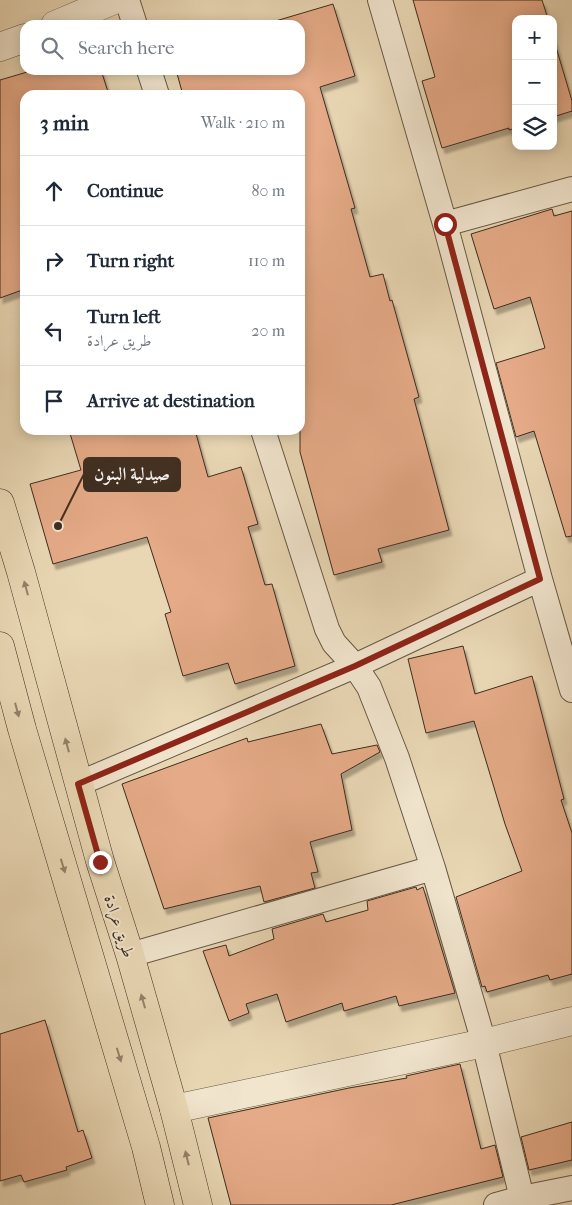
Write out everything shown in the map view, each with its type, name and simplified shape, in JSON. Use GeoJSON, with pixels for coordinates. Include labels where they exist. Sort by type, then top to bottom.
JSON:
{"type":"FeatureCollection","features":[{"type":"Feature","properties":{"kind":"main road","name":"طريق عرادة"},"geometry":{"type":"LineString","coordinates":[[0,503],[22,572],[100,862],[130,955],[174,1109],[198,1205]]}},
{"type":"Feature","properties":{"kind":"main road"},"geometry":{"type":"LineString","coordinates":[[0,646],[25,738],[146,1147],[160,1205]]}},
{"type":"Feature","properties":{"kind":"street"},"geometry":{"type":"LineString","coordinates":[[67,20],[114,0]]}},
{"type":"Feature","properties":{"kind":"street"},"geometry":{"type":"LineString","coordinates":[[127,0],[133,20]]}},
{"type":"Feature","properties":{"kind":"street"},"geometry":{"type":"LineString","coordinates":[[380,0],[445,224],[540,579],[572,690]]}},
{"type":"Feature","properties":{"kind":"street"},"geometry":{"type":"LineString","coordinates":[[0,47],[20,40]]}},
{"type":"Feature","properties":{"kind":"street"},"geometry":{"type":"LineString","coordinates":[[151,75],[155,90]]}},
{"type":"Feature","properties":{"kind":"street"},"geometry":{"type":"LineString","coordinates":[[445,224],[572,189]]}},
{"type":"Feature","properties":{"kind":"street"},"geometry":{"type":"LineString","coordinates":[[265,435],[327,629],[334,643],[355,666],[369,687],[397,758],[433,868],[484,1043],[522,1198]]}},
{"type":"Feature","properties":{"kind":"street"},"geometry":{"type":"LineString","coordinates":[[78,784],[355,666],[540,579]]}},
{"type":"Feature","properties":{"kind":"street"},"geometry":{"type":"LineString","coordinates":[[130,955],[433,868]]}},
{"type":"Feature","properties":{"kind":"street"},"geometry":{"type":"LineString","coordinates":[[174,1109],[484,1043],[572,1021]]}},
{"type":"Feature","properties":{"kind":"street"},"geometry":{"type":"LineString","coordinates":[[496,1205],[572,1188]]}},
{"type":"Feature","properties":{"kind":"building"},"geometry":{"type":"Polygon","coordinates":[[[413,0],[542,0],[547,15],[512,15],[512,129],[509,130],[509,128],[442,148],[422,81],[435,77],[413,0]]]}},
{"type":"Feature","properties":{"kind":"building"},"geometry":{"type":"Polygon","coordinates":[[[333,4],[355,76],[320,87],[355,208],[351,209],[370,277],[383,274],[390,301],[392,300],[419,397],[414,399],[449,530],[378,549],[382,562],[334,575],[300,452],[300,435],[305,435],[305,90],[182,90],[177,75],[305,75],[305,20],[279,20],[333,4]]]}},
{"type":"Feature","properties":{"kind":"building"},"geometry":{"type":"Polygon","coordinates":[[[557,50],[572,101],[572,111],[557,116],[557,50]]]}},
{"type":"Feature","properties":{"kind":"building"},"geometry":{"type":"Polygon","coordinates":[[[20,74],[103,75],[107,90],[20,90],[20,291],[0,298],[0,80],[20,74]]]}},
{"type":"Feature","properties":{"kind":"building"},"geometry":{"type":"Polygon","coordinates":[[[552,209],[554,216],[572,211],[572,536],[566,537],[534,431],[516,437],[496,363],[545,348],[530,297],[494,309],[471,234],[552,209]]]}},
{"type":"Feature","properties":{"kind":"building"},"geometry":{"type":"Polygon","coordinates":[[[70,435],[196,435],[208,477],[241,467],[258,524],[248,527],[265,585],[272,584],[295,666],[235,684],[228,663],[183,676],[165,614],[171,612],[147,537],[53,564],[30,484],[81,470],[70,435]]]}},
{"type":"Feature","properties":{"kind":"building"},"geometry":{"type":"Polygon","coordinates":[[[463,646],[475,694],[532,676],[564,799],[561,800],[572,833],[572,974],[550,980],[548,975],[487,992],[485,986],[482,987],[456,897],[522,871],[505,824],[474,721],[426,733],[408,659],[463,646]]]}},
{"type":"Feature","properties":{"kind":"building"},"geometry":{"type":"Polygon","coordinates":[[[321,724],[332,754],[377,745],[380,752],[341,774],[352,830],[310,842],[318,872],[311,873],[315,888],[264,902],[260,886],[164,909],[122,784],[247,738],[248,742],[321,724]]]}},
{"type":"Feature","properties":{"kind":"building"},"geometry":{"type":"Polygon","coordinates":[[[416,887],[417,890],[423,887],[455,993],[399,1006],[396,996],[344,1011],[342,1003],[286,1022],[277,994],[246,1004],[249,1013],[229,1021],[203,951],[226,945],[229,956],[274,939],[272,929],[323,914],[326,922],[368,910],[367,901],[416,887]]]}},
{"type":"Feature","properties":{"kind":"building"},"geometry":{"type":"Polygon","coordinates":[[[45,1020],[78,1132],[83,1130],[92,1158],[66,1167],[67,1170],[24,1182],[21,1175],[0,1181],[0,1034],[45,1020]]]}},
{"type":"Feature","properties":{"kind":"building"},"geometry":{"type":"Polygon","coordinates":[[[460,1064],[481,1149],[495,1145],[503,1177],[391,1205],[231,1205],[208,1118],[349,1088],[407,1078],[406,1076],[460,1064]]]}},
{"type":"Feature","properties":{"kind":"building"},"geometry":{"type":"Polygon","coordinates":[[[572,1122],[572,1160],[529,1170],[521,1137],[572,1122]]]}},
{"type":"Feature","properties":{"kind":"place","name":"صيدلية البنون"},"geometry":{"type":"Point","coordinates":[58,526]}},
{"type":"Feature","properties":{"kind":"route"},"geometry":{"type":"LineString","coordinates":[[100,862],[78,784],[355,666],[540,579],[445,224]]}}]}
